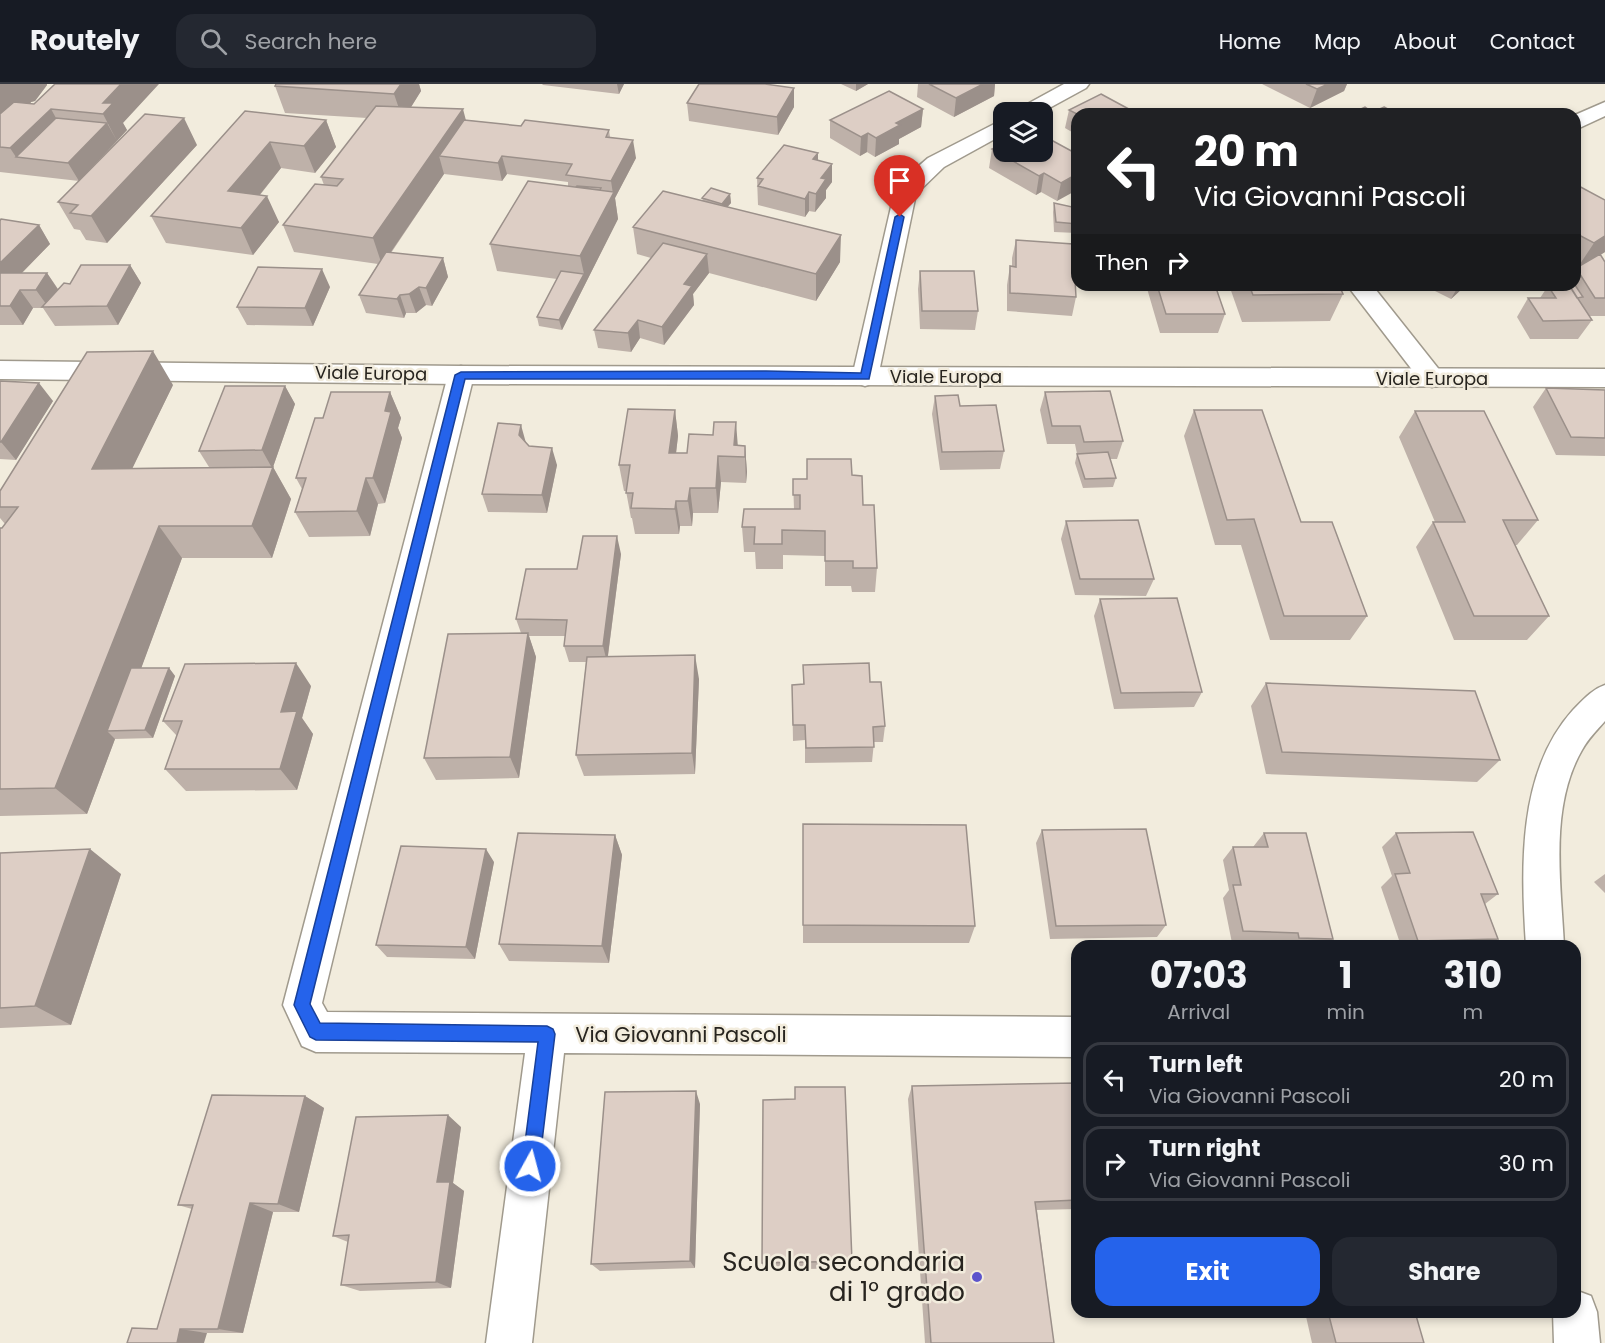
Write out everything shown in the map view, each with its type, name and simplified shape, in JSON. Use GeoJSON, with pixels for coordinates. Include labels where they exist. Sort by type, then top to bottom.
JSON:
{"type":"FeatureCollection","features":[{"type":"Feature","properties":{"kind":"street"},"geometry":{"type":"LineString","coordinates":[[1046,102],[1079,84]]}},
{"type":"Feature","properties":{"kind":"street"},"geometry":{"type":"LineString","coordinates":[[1581,121],[1605,108]]}},
{"type":"Feature","properties":{"kind":"street"},"geometry":{"type":"LineString","coordinates":[[865,377],[905,194],[914,178],[947,156],[993,131]]}},
{"type":"Feature","properties":{"kind":"street"},"geometry":{"type":"LineString","coordinates":[[1364,291],[1432,378]]}},
{"type":"Feature","properties":{"kind":"street","name":"Viale Europa"},"geometry":{"type":"LineString","coordinates":[[0,370],[461,375],[1605,378]]}},
{"type":"Feature","properties":{"kind":"street","name":"Via Giovanni Pascoli"},"geometry":{"type":"LineString","coordinates":[[461,375],[302,1005],[316,1032],[1071,1037]]}},
{"type":"Feature","properties":{"kind":"street"},"geometry":{"type":"LineString","coordinates":[[1545,940],[1542,841],[1550,782],[1570,739],[1605,699]]}},
{"type":"Feature","properties":{"kind":"street"},"geometry":{"type":"LineString","coordinates":[[509,1343],[547,1034]]}},
{"type":"Feature","properties":{"kind":"street"},"geometry":{"type":"LineString","coordinates":[[1575,1318],[1577,1343]]}},
{"type":"Feature","properties":{"kind":"building"},"geometry":{"type":"Polygon","coordinates":[[[55,84],[121,84],[103,103],[113,103],[103,114],[51,109],[10,148],[0,147],[0,114],[14,102],[34,104],[55,84]]]}},
{"type":"Feature","properties":{"kind":"building"},"geometry":{"type":"Polygon","coordinates":[[[276,84],[401,84],[394,94],[275,86],[276,84]]]}},
{"type":"Feature","properties":{"kind":"building"},"geometry":{"type":"Polygon","coordinates":[[[699,84],[765,84],[794,88],[777,117],[687,103],[699,84]]]}},
{"type":"Feature","properties":{"kind":"building"},"geometry":{"type":"Polygon","coordinates":[[[929,84],[983,84],[956,98],[929,84]]]}},
{"type":"Feature","properties":{"kind":"building"},"geometry":{"type":"Polygon","coordinates":[[[1306,84],[1328,84],[1317,89],[1306,84]]]}},
{"type":"Feature","properties":{"kind":"building"},"geometry":{"type":"Polygon","coordinates":[[[889,91],[923,109],[896,123],[900,125],[876,138],[868,133],[861,137],[830,120],[889,91]]]}},
{"type":"Feature","properties":{"kind":"building"},"geometry":{"type":"Polygon","coordinates":[[[1101,94],[1127,108],[1073,108],[1101,94]]]}},
{"type":"Feature","properties":{"kind":"building"},"geometry":{"type":"Polygon","coordinates":[[[376,106],[463,109],[373,238],[283,225],[315,184],[337,186],[343,179],[321,177],[376,106]]]}},
{"type":"Feature","properties":{"kind":"building"},"geometry":{"type":"Polygon","coordinates":[[[245,111],[326,120],[304,146],[270,142],[228,191],[267,196],[241,228],[151,216],[245,111]]]}},
{"type":"Feature","properties":{"kind":"building"},"geometry":{"type":"Polygon","coordinates":[[[145,114],[184,118],[91,216],[70,213],[78,205],[58,202],[145,114]]]}},
{"type":"Feature","properties":{"kind":"building"},"geometry":{"type":"Polygon","coordinates":[[[56,118],[107,123],[68,163],[16,157],[56,118]]]}},
{"type":"Feature","properties":{"kind":"building"},"geometry":{"type":"Polygon","coordinates":[[[464,120],[521,126],[525,120],[609,130],[606,137],[633,140],[611,181],[566,175],[572,164],[502,156],[498,163],[439,156],[464,120]]]}},
{"type":"Feature","properties":{"kind":"building"},"geometry":{"type":"Polygon","coordinates":[[[1053,141],[1071,151],[1071,177],[1061,183],[1044,173],[1039,176],[1015,162],[1053,162],[1053,141]]]}},
{"type":"Feature","properties":{"kind":"building"},"geometry":{"type":"Polygon","coordinates":[[[784,145],[818,153],[813,159],[832,164],[821,178],[826,179],[816,194],[809,192],[805,199],[758,186],[763,179],[757,178],[784,145]]]}},
{"type":"Feature","properties":{"kind":"building"},"geometry":{"type":"Polygon","coordinates":[[[528,181],[614,192],[580,256],[490,244],[528,181]]]}},
{"type":"Feature","properties":{"kind":"building"},"geometry":{"type":"Polygon","coordinates":[[[577,186],[601,188],[600,190],[577,186]]]}},
{"type":"Feature","properties":{"kind":"building"},"geometry":{"type":"Polygon","coordinates":[[[1581,187],[1605,200],[1605,236],[1594,243],[1581,236],[1581,187]]]}},
{"type":"Feature","properties":{"kind":"building"},"geometry":{"type":"Polygon","coordinates":[[[711,188],[730,194],[722,204],[702,198],[711,188]]]}},
{"type":"Feature","properties":{"kind":"building"},"geometry":{"type":"Polygon","coordinates":[[[663,191],[841,235],[816,274],[633,227],[663,191]]]}},
{"type":"Feature","properties":{"kind":"building"},"geometry":{"type":"Polygon","coordinates":[[[1054,203],[1071,207],[1071,223],[1056,222],[1054,203]]]}},
{"type":"Feature","properties":{"kind":"building"},"geometry":{"type":"Polygon","coordinates":[[[1,219],[39,225],[0,263],[0,221],[1,219]]]}},
{"type":"Feature","properties":{"kind":"building"},"geometry":{"type":"Polygon","coordinates":[[[1016,240],[1071,244],[1071,291],[1076,291],[1076,297],[1010,293],[1010,266],[1016,267],[1016,240]]]}},
{"type":"Feature","properties":{"kind":"building"},"geometry":{"type":"Polygon","coordinates":[[[663,243],[707,254],[684,284],[692,286],[662,327],[638,320],[628,333],[594,330],[663,243]]]}},
{"type":"Feature","properties":{"kind":"building"},"geometry":{"type":"Polygon","coordinates":[[[386,252],[443,258],[426,288],[419,287],[409,294],[400,295],[397,299],[359,295],[386,252]]]}},
{"type":"Feature","properties":{"kind":"building"},"geometry":{"type":"Polygon","coordinates":[[[1600,254],[1605,262],[1605,298],[1595,298],[1581,276],[1581,265],[1600,254]]]}},
{"type":"Feature","properties":{"kind":"building"},"geometry":{"type":"Polygon","coordinates":[[[81,265],[130,265],[107,306],[42,307],[64,283],[70,284],[81,265]]]}},
{"type":"Feature","properties":{"kind":"building"},"geometry":{"type":"Polygon","coordinates":[[[258,267],[322,269],[305,308],[237,307],[258,267]]]}},
{"type":"Feature","properties":{"kind":"building"},"geometry":{"type":"Polygon","coordinates":[[[561,271],[584,274],[559,320],[537,317],[561,271]]]}},
{"type":"Feature","properties":{"kind":"building"},"geometry":{"type":"Polygon","coordinates":[[[920,271],[974,271],[978,311],[922,311],[920,271]]]}},
{"type":"Feature","properties":{"kind":"building"},"geometry":{"type":"Polygon","coordinates":[[[0,273],[47,273],[36,290],[20,290],[10,306],[0,306],[0,273]]]}},
{"type":"Feature","properties":{"kind":"building"},"geometry":{"type":"Polygon","coordinates":[[[1159,291],[1217,291],[1225,314],[1166,314],[1159,291]]]}},
{"type":"Feature","properties":{"kind":"building"},"geometry":{"type":"Polygon","coordinates":[[[1251,291],[1342,291],[1343,294],[1253,295],[1251,291]]]}},
{"type":"Feature","properties":{"kind":"building"},"geometry":{"type":"Polygon","coordinates":[[[1551,291],[1573,291],[1592,320],[1543,321],[1528,298],[1556,298],[1551,291]]]}},
{"type":"Feature","properties":{"kind":"building"},"geometry":{"type":"Polygon","coordinates":[[[1573,291],[1579,291],[1583,297],[1577,298],[1573,291]]]}},
{"type":"Feature","properties":{"kind":"building"},"geometry":{"type":"Polygon","coordinates":[[[153,351],[92,469],[273,467],[252,526],[159,526],[55,788],[0,789],[0,528],[18,507],[0,507],[0,491],[87,352],[153,351]]]}},
{"type":"Feature","properties":{"kind":"building"},"geometry":{"type":"Polygon","coordinates":[[[0,381],[39,383],[1,442],[0,442],[0,381]]]}},
{"type":"Feature","properties":{"kind":"building"},"geometry":{"type":"Polygon","coordinates":[[[225,386],[285,386],[262,450],[199,451],[225,386]]]}},
{"type":"Feature","properties":{"kind":"building"},"geometry":{"type":"Polygon","coordinates":[[[1546,388],[1605,390],[1605,438],[1571,437],[1546,388]]]}},
{"type":"Feature","properties":{"kind":"building"},"geometry":{"type":"Polygon","coordinates":[[[1110,391],[1123,441],[1084,442],[1080,426],[1052,426],[1045,392],[1110,391]]]}},
{"type":"Feature","properties":{"kind":"building"},"geometry":{"type":"Polygon","coordinates":[[[331,392],[390,392],[385,411],[391,412],[373,478],[366,478],[357,511],[295,512],[306,478],[296,478],[315,418],[323,418],[331,392]]]}},
{"type":"Feature","properties":{"kind":"building"},"geometry":{"type":"Polygon","coordinates":[[[958,395],[960,406],[996,405],[1004,451],[942,452],[935,396],[958,395]]]}},
{"type":"Feature","properties":{"kind":"building"},"geometry":{"type":"Polygon","coordinates":[[[628,409],[675,410],[669,453],[687,453],[689,434],[713,435],[714,422],[736,422],[734,445],[745,446],[745,457],[718,456],[716,488],[690,488],[688,501],[676,501],[675,509],[631,508],[633,493],[626,493],[630,465],[619,465],[628,409]]]}},
{"type":"Feature","properties":{"kind":"building"},"geometry":{"type":"Polygon","coordinates":[[[1194,410],[1262,410],[1301,522],[1332,522],[1367,616],[1284,616],[1254,519],[1227,520],[1194,410]]]}},
{"type":"Feature","properties":{"kind":"building"},"geometry":{"type":"Polygon","coordinates":[[[1415,411],[1484,411],[1538,520],[1503,520],[1549,616],[1474,616],[1433,522],[1465,522],[1415,411]]]}},
{"type":"Feature","properties":{"kind":"building"},"geometry":{"type":"Polygon","coordinates":[[[498,423],[521,425],[519,435],[529,446],[552,448],[542,495],[482,494],[498,423]]]}},
{"type":"Feature","properties":{"kind":"building"},"geometry":{"type":"Polygon","coordinates":[[[1108,452],[1116,478],[1085,479],[1077,454],[1108,452]]]}},
{"type":"Feature","properties":{"kind":"building"},"geometry":{"type":"Polygon","coordinates":[[[807,459],[851,459],[852,475],[862,476],[863,505],[874,505],[877,568],[853,568],[853,561],[825,561],[825,531],[782,530],[782,544],[754,544],[755,527],[742,527],[744,509],[800,509],[800,495],[793,495],[793,479],[807,479],[807,459]]]}},
{"type":"Feature","properties":{"kind":"building"},"geometry":{"type":"Polygon","coordinates":[[[1138,520],[1154,579],[1080,579],[1066,521],[1138,520]]]}},
{"type":"Feature","properties":{"kind":"building"},"geometry":{"type":"Polygon","coordinates":[[[583,536],[617,536],[603,646],[564,646],[567,620],[516,619],[526,569],[577,569],[583,536]]]}},
{"type":"Feature","properties":{"kind":"building"},"geometry":{"type":"Polygon","coordinates":[[[1177,598],[1202,692],[1121,693],[1100,599],[1177,598]]]}},
{"type":"Feature","properties":{"kind":"building"},"geometry":{"type":"Polygon","coordinates":[[[528,633],[510,757],[424,758],[448,634],[528,633]]]}},
{"type":"Feature","properties":{"kind":"building"},"geometry":{"type":"Polygon","coordinates":[[[695,655],[692,753],[576,755],[587,657],[695,655]]]}},
{"type":"Feature","properties":{"kind":"building"},"geometry":{"type":"Polygon","coordinates":[[[296,663],[281,712],[297,711],[280,769],[165,769],[182,721],[163,721],[185,664],[296,663]]]}},
{"type":"Feature","properties":{"kind":"building"},"geometry":{"type":"Polygon","coordinates":[[[869,663],[870,682],[881,682],[885,726],[873,727],[874,747],[806,748],[805,725],[793,725],[792,685],[804,684],[803,665],[869,663]]]}},
{"type":"Feature","properties":{"kind":"building"},"geometry":{"type":"Polygon","coordinates":[[[131,668],[169,668],[145,730],[107,731],[131,668]]]}},
{"type":"Feature","properties":{"kind":"building"},"geometry":{"type":"Polygon","coordinates":[[[1266,683],[1475,691],[1500,760],[1282,752],[1266,683]]]}},
{"type":"Feature","properties":{"kind":"building"},"geometry":{"type":"Polygon","coordinates":[[[803,824],[966,825],[975,926],[803,925],[803,824]]]}},
{"type":"Feature","properties":{"kind":"building"},"geometry":{"type":"Polygon","coordinates":[[[1146,829],[1166,925],[1056,926],[1042,830],[1146,829]]]}},
{"type":"Feature","properties":{"kind":"building"},"geometry":{"type":"Polygon","coordinates":[[[1473,832],[1498,894],[1481,894],[1498,939],[1418,940],[1395,874],[1410,873],[1396,833],[1473,832]]]}},
{"type":"Feature","properties":{"kind":"building"},"geometry":{"type":"Polygon","coordinates":[[[518,833],[615,835],[602,946],[499,944],[518,833]]]}},
{"type":"Feature","properties":{"kind":"building"},"geometry":{"type":"Polygon","coordinates":[[[1264,833],[1306,833],[1333,939],[1299,938],[1298,933],[1243,931],[1233,885],[1241,885],[1233,847],[1268,847],[1264,833]]]}},
{"type":"Feature","properties":{"kind":"building"},"geometry":{"type":"Polygon","coordinates":[[[401,846],[486,849],[466,947],[376,945],[401,846]]]}},
{"type":"Feature","properties":{"kind":"building"},"geometry":{"type":"Polygon","coordinates":[[[90,849],[35,1006],[0,1008],[0,853],[90,849]]]}},
{"type":"Feature","properties":{"kind":"building","name":"Scuola secondaria di 1° grado"},"geometry":{"type":"Polygon","coordinates":[[[1071,1083],[1071,1200],[1035,1202],[1054,1343],[931,1343],[912,1086],[1071,1083]]]}},
{"type":"Feature","properties":{"kind":"building"},"geometry":{"type":"Polygon","coordinates":[[[795,1087],[845,1087],[852,1261],[762,1263],[763,1100],[795,1099],[795,1087]]]}},
{"type":"Feature","properties":{"kind":"building"},"geometry":{"type":"Polygon","coordinates":[[[696,1091],[690,1261],[591,1264],[605,1092],[696,1091]]]}},
{"type":"Feature","properties":{"kind":"building"},"geometry":{"type":"Polygon","coordinates":[[[212,1095],[305,1096],[278,1204],[250,1203],[218,1329],[180,1329],[177,1343],[127,1343],[132,1328],[157,1329],[193,1205],[178,1205],[212,1095]]]}},
{"type":"Feature","properties":{"kind":"building"},"geometry":{"type":"Polygon","coordinates":[[[448,1115],[437,1182],[450,1182],[436,1282],[341,1285],[349,1235],[333,1236],[356,1117],[448,1115]]]}},
{"type":"Feature","properties":{"kind":"building"},"geometry":{"type":"Polygon","coordinates":[[[1330,1318],[1417,1318],[1424,1343],[1336,1343],[1330,1318]]]}},
{"type":"Feature","properties":{"kind":"place","name":"Scuola secondaria di 1° grado"},"geometry":{"type":"Point","coordinates":[977,1277]}},
{"type":"Feature","properties":{"kind":"route"},"geometry":{"type":"LineString","coordinates":[[530,1166],[547,1034],[316,1032],[302,1005],[461,375],[766,374],[865,377],[900,217]]}}]}
